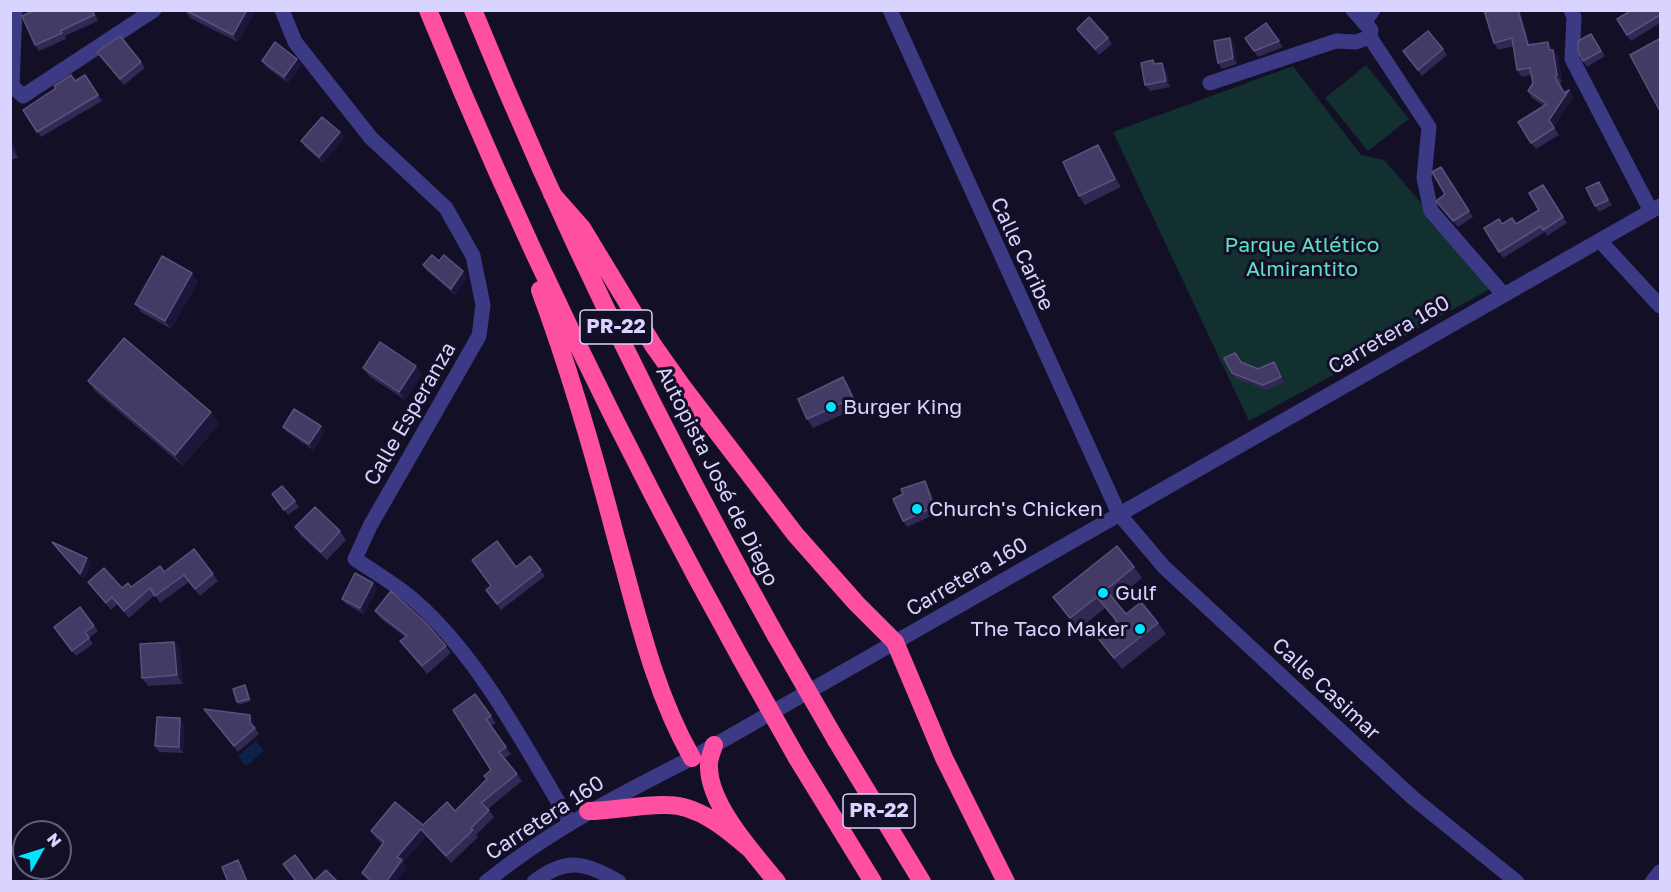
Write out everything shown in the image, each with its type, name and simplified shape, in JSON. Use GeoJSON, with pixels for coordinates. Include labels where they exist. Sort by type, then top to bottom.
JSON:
{"type":"FeatureCollection","features":[{"type":"Feature","properties":{"kind":"highway","name":"PR-22"},"geometry":{"type":"LineString","coordinates":[[428,10],[537,261],[671,529],[797,758],[873,882]]}},
{"type":"Feature","properties":{"kind":"highway","name":"Autopista José de Diego"},"geometry":{"type":"LineString","coordinates":[[473,10],[552,194],[729,552],[836,740],[922,882]]}},
{"type":"Feature","properties":{"kind":"highway"},"geometry":{"type":"LineString","coordinates":[[552,194],[582,228],[653,345],[696,405],[795,534],[856,603],[895,642],[944,758],[1006,882]]}},
{"type":"Feature","properties":{"kind":"highway"},"geometry":{"type":"LineString","coordinates":[[537,261],[537,283],[567,365],[653,672],[672,723],[692,758]]}},
{"type":"Feature","properties":{"kind":"highway"},"geometry":{"type":"LineString","coordinates":[[714,745],[708,766],[720,802],[751,850],[777,882]]}},
{"type":"Feature","properties":{"kind":"highway"},"geometry":{"type":"LineString","coordinates":[[588,811],[669,805],[685,808],[715,822],[751,850]]}},
{"type":"Feature","properties":{"kind":"street"},"geometry":{"type":"LineString","coordinates":[[15,10],[12,86],[23,96],[154,10]]}},
{"type":"Feature","properties":{"kind":"street","name":"Calle Esperanza"},"geometry":{"type":"LineString","coordinates":[[282,10],[295,42],[371,138],[446,208],[473,256],[483,305],[479,336],[370,526],[355,559],[414,600],[442,628],[480,677],[512,725],[570,822]]}},
{"type":"Feature","properties":{"kind":"street","name":"Calle Caribe"},"geometry":{"type":"LineString","coordinates":[[890,10],[1119,514]]}},
{"type":"Feature","properties":{"kind":"street"},"geometry":{"type":"LineString","coordinates":[[1353,10],[1369,17],[1370,37],[1429,127],[1424,178],[1431,211],[1503,294]]}},
{"type":"Feature","properties":{"kind":"street"},"geometry":{"type":"LineString","coordinates":[[1571,10],[1574,17],[1572,59],[1656,208]]}},
{"type":"Feature","properties":{"kind":"street"},"geometry":{"type":"LineString","coordinates":[[1210,83],[1336,41],[1356,42],[1370,37]]}},
{"type":"Feature","properties":{"kind":"street","name":"Carretera 160"},"geometry":{"type":"LineString","coordinates":[[486,882],[520,855],[588,811],[692,758],[1656,208]]}},
{"type":"Feature","properties":{"kind":"street"},"geometry":{"type":"LineString","coordinates":[[1600,241],[1660,306]]}},
{"type":"Feature","properties":{"kind":"street","name":"Calle Casimar"},"geometry":{"type":"LineString","coordinates":[[1119,514],[1164,567],[1413,798],[1517,882]]}},
{"type":"Feature","properties":{"kind":"street"},"geometry":{"type":"LineString","coordinates":[[534,882],[557,868],[582,864],[619,882]]}},
{"type":"Feature","properties":{"kind":"street"},"geometry":{"type":"LineString","coordinates":[[1652,882],[1660,872]]}},
{"type":"Feature","properties":{"kind":"green space"},"geometry":{"type":"Polygon","coordinates":[[[1366,65],[1409,119],[1368,151],[1325,98],[1366,65]]]}},
{"type":"Feature","properties":{"kind":"green space","name":"Parque Atlético Almirantito"},"geometry":{"type":"Polygon","coordinates":[[[1293,66],[1361,155],[1384,160],[1422,204],[1428,220],[1492,288],[1249,421],[1113,132],[1293,66]]]}},
{"type":"Feature","properties":{"kind":"water"},"geometry":{"type":"Polygon","coordinates":[[[256,741],[264,751],[246,766],[238,756],[256,741]]]}},
{"type":"Feature","properties":{"kind":"building"},"geometry":{"type":"Polygon","coordinates":[[[35,10],[92,10],[94,15],[35,45],[22,16],[35,10]]]}},
{"type":"Feature","properties":{"kind":"building"},"geometry":{"type":"Polygon","coordinates":[[[185,10],[247,10],[233,35],[185,10]]]}},
{"type":"Feature","properties":{"kind":"building"},"geometry":{"type":"Polygon","coordinates":[[[1484,10],[1518,10],[1528,45],[1548,42],[1549,50],[1553,50],[1557,75],[1555,77],[1564,93],[1569,90],[1549,120],[1554,128],[1531,143],[1518,122],[1547,104],[1528,91],[1533,83],[1530,68],[1517,70],[1512,38],[1494,43],[1484,10]]]}},
{"type":"Feature","properties":{"kind":"building"},"geometry":{"type":"Polygon","coordinates":[[[1632,10],[1660,10],[1660,15],[1627,35],[1617,19],[1632,10]]]}},
{"type":"Feature","properties":{"kind":"building"},"geometry":{"type":"Polygon","coordinates":[[[1089,17],[1108,38],[1095,49],[1077,29],[1089,17]]]}},
{"type":"Feature","properties":{"kind":"building"},"geometry":{"type":"Polygon","coordinates":[[[1266,23],[1279,41],[1254,51],[1245,38],[1266,23]]]}},
{"type":"Feature","properties":{"kind":"building"},"geometry":{"type":"Polygon","coordinates":[[[1428,31],[1443,49],[1418,70],[1403,51],[1428,31]]]}},
{"type":"Feature","properties":{"kind":"building"},"geometry":{"type":"Polygon","coordinates":[[[1591,34],[1601,51],[1583,61],[1578,51],[1578,41],[1591,34]]]}},
{"type":"Feature","properties":{"kind":"building"},"geometry":{"type":"Polygon","coordinates":[[[120,36],[141,62],[120,79],[97,52],[120,36]]]}},
{"type":"Feature","properties":{"kind":"building"},"geometry":{"type":"Polygon","coordinates":[[[1230,38],[1233,58],[1218,63],[1214,41],[1230,38]]]}},
{"type":"Feature","properties":{"kind":"building"},"geometry":{"type":"Polygon","coordinates":[[[1659,39],[1660,43],[1660,111],[1630,55],[1659,39]]]}},
{"type":"Feature","properties":{"kind":"building"},"geometry":{"type":"Polygon","coordinates":[[[275,42],[297,59],[284,77],[262,61],[275,42]]]}},
{"type":"Feature","properties":{"kind":"building"},"geometry":{"type":"Polygon","coordinates":[[[1153,60],[1154,64],[1162,63],[1166,81],[1145,85],[1141,63],[1153,60]]]}},
{"type":"Feature","properties":{"kind":"building"},"geometry":{"type":"Polygon","coordinates":[[[71,75],[75,81],[85,75],[98,95],[37,132],[23,110],[71,75]]]}},
{"type":"Feature","properties":{"kind":"building"},"geometry":{"type":"Polygon","coordinates":[[[322,117],[340,132],[319,157],[301,141],[322,117]]]}},
{"type":"Feature","properties":{"kind":"building"},"geometry":{"type":"Polygon","coordinates":[[[1098,145],[1115,179],[1079,196],[1063,162],[1098,145]]]}},
{"type":"Feature","properties":{"kind":"building"},"geometry":{"type":"Polygon","coordinates":[[[1441,167],[1469,211],[1453,221],[1436,201],[1445,194],[1432,172],[1441,167]]]}},
{"type":"Feature","properties":{"kind":"building"},"geometry":{"type":"Polygon","coordinates":[[[1599,182],[1608,200],[1595,206],[1586,188],[1599,182]]]}},
{"type":"Feature","properties":{"kind":"building"},"geometry":{"type":"Polygon","coordinates":[[[1543,185],[1563,217],[1543,230],[1541,226],[1499,252],[1484,228],[1499,219],[1502,224],[1512,218],[1516,224],[1539,210],[1529,193],[1543,185]]]}},
{"type":"Feature","properties":{"kind":"building"},"geometry":{"type":"Polygon","coordinates":[[[432,255],[439,261],[444,255],[463,271],[451,289],[423,265],[432,255]]]}},
{"type":"Feature","properties":{"kind":"building"},"geometry":{"type":"Polygon","coordinates":[[[162,256],[192,273],[165,321],[135,304],[162,256]]]}},
{"type":"Feature","properties":{"kind":"building"},"geometry":{"type":"Polygon","coordinates":[[[124,338],[211,412],[175,455],[88,381],[124,338]]]}},
{"type":"Feature","properties":{"kind":"building"},"geometry":{"type":"Polygon","coordinates":[[[380,342],[416,366],[399,392],[363,368],[380,342]]]}},
{"type":"Feature","properties":{"kind":"building"},"geometry":{"type":"Polygon","coordinates":[[[1235,353],[1241,362],[1258,369],[1274,362],[1281,377],[1263,385],[1232,373],[1224,358],[1235,353]]]}},
{"type":"Feature","properties":{"kind":"building"},"geometry":{"type":"Polygon","coordinates":[[[843,377],[853,398],[807,419],[798,399],[843,377]]]}},
{"type":"Feature","properties":{"kind":"building"},"geometry":{"type":"Polygon","coordinates":[[[294,409],[321,426],[309,444],[283,427],[294,409]]]}},
{"type":"Feature","properties":{"kind":"building","name":"Church's Chicken"},"geometry":{"type":"Polygon","coordinates":[[[925,481],[934,507],[903,521],[893,499],[903,494],[901,489],[925,481]]]}},
{"type":"Feature","properties":{"kind":"building"},"geometry":{"type":"Polygon","coordinates":[[[282,486],[295,501],[284,510],[272,494],[282,486]]]}},
{"type":"Feature","properties":{"kind":"building"},"geometry":{"type":"Polygon","coordinates":[[[315,507],[340,531],[321,552],[295,527],[315,507]]]}},
{"type":"Feature","properties":{"kind":"building"},"geometry":{"type":"Polygon","coordinates":[[[497,541],[516,567],[530,556],[541,570],[497,604],[486,590],[491,586],[472,560],[497,541]]]}},
{"type":"Feature","properties":{"kind":"building"},"geometry":{"type":"Polygon","coordinates":[[[52,542],[87,558],[80,574],[52,542]]]}},
{"type":"Feature","properties":{"kind":"building"},"geometry":{"type":"Polygon","coordinates":[[[1117,546],[1134,567],[1106,590],[1126,614],[1141,602],[1158,623],[1114,658],[1097,637],[1117,621],[1097,597],[1070,618],[1053,597],[1117,546]]]}},
{"type":"Feature","properties":{"kind":"building"},"geometry":{"type":"Polygon","coordinates":[[[194,549],[213,574],[195,589],[184,575],[155,596],[150,588],[124,611],[112,597],[106,603],[88,582],[104,568],[122,588],[128,583],[131,587],[160,566],[164,572],[194,549]]]}},
{"type":"Feature","properties":{"kind":"building"},"geometry":{"type":"Polygon","coordinates":[[[355,573],[373,583],[360,608],[342,599],[355,573]]]}},
{"type":"Feature","properties":{"kind":"building"},"geometry":{"type":"Polygon","coordinates":[[[391,591],[426,623],[446,646],[422,666],[400,641],[407,636],[375,611],[391,591]]]}},
{"type":"Feature","properties":{"kind":"building"},"geometry":{"type":"Polygon","coordinates":[[[80,607],[94,626],[85,632],[89,638],[72,651],[54,627],[80,607]]]}},
{"type":"Feature","properties":{"kind":"building"},"geometry":{"type":"Polygon","coordinates":[[[174,642],[177,675],[142,678],[140,644],[174,642]]]}},
{"type":"Feature","properties":{"kind":"building"},"geometry":{"type":"Polygon","coordinates":[[[245,685],[249,699],[237,702],[233,689],[245,685]]]}},
{"type":"Feature","properties":{"kind":"building"},"geometry":{"type":"Polygon","coordinates":[[[475,694],[491,716],[486,719],[506,747],[499,752],[517,774],[481,803],[489,810],[471,828],[473,830],[446,856],[421,829],[397,857],[402,860],[386,882],[373,882],[362,873],[384,842],[371,831],[395,802],[423,825],[447,802],[455,811],[487,779],[484,776],[491,770],[453,710],[475,694]]]}},
{"type":"Feature","properties":{"kind":"building"},"geometry":{"type":"Polygon","coordinates":[[[204,709],[250,715],[250,723],[255,728],[234,746],[204,709]]]}},
{"type":"Feature","properties":{"kind":"building"},"geometry":{"type":"Polygon","coordinates":[[[157,717],[180,718],[179,747],[155,746],[157,717]]]}},
{"type":"Feature","properties":{"kind":"building"},"geometry":{"type":"Polygon","coordinates":[[[295,855],[314,881],[326,870],[336,880],[334,882],[297,882],[283,864],[295,855]]]}},
{"type":"Feature","properties":{"kind":"building"},"geometry":{"type":"Polygon","coordinates":[[[238,860],[247,882],[228,882],[222,867],[238,860]]]}},
{"type":"Feature","properties":{"kind":"place","name":"Burger King"},"geometry":{"type":"Point","coordinates":[831,407]}},
{"type":"Feature","properties":{"kind":"place","name":"Church's Chicken"},"geometry":{"type":"Point","coordinates":[917,509]}},
{"type":"Feature","properties":{"kind":"place","name":"Gulf"},"geometry":{"type":"Point","coordinates":[1103,593]}},
{"type":"Feature","properties":{"kind":"place","name":"The Taco Maker"},"geometry":{"type":"Point","coordinates":[1140,629]}}]}
